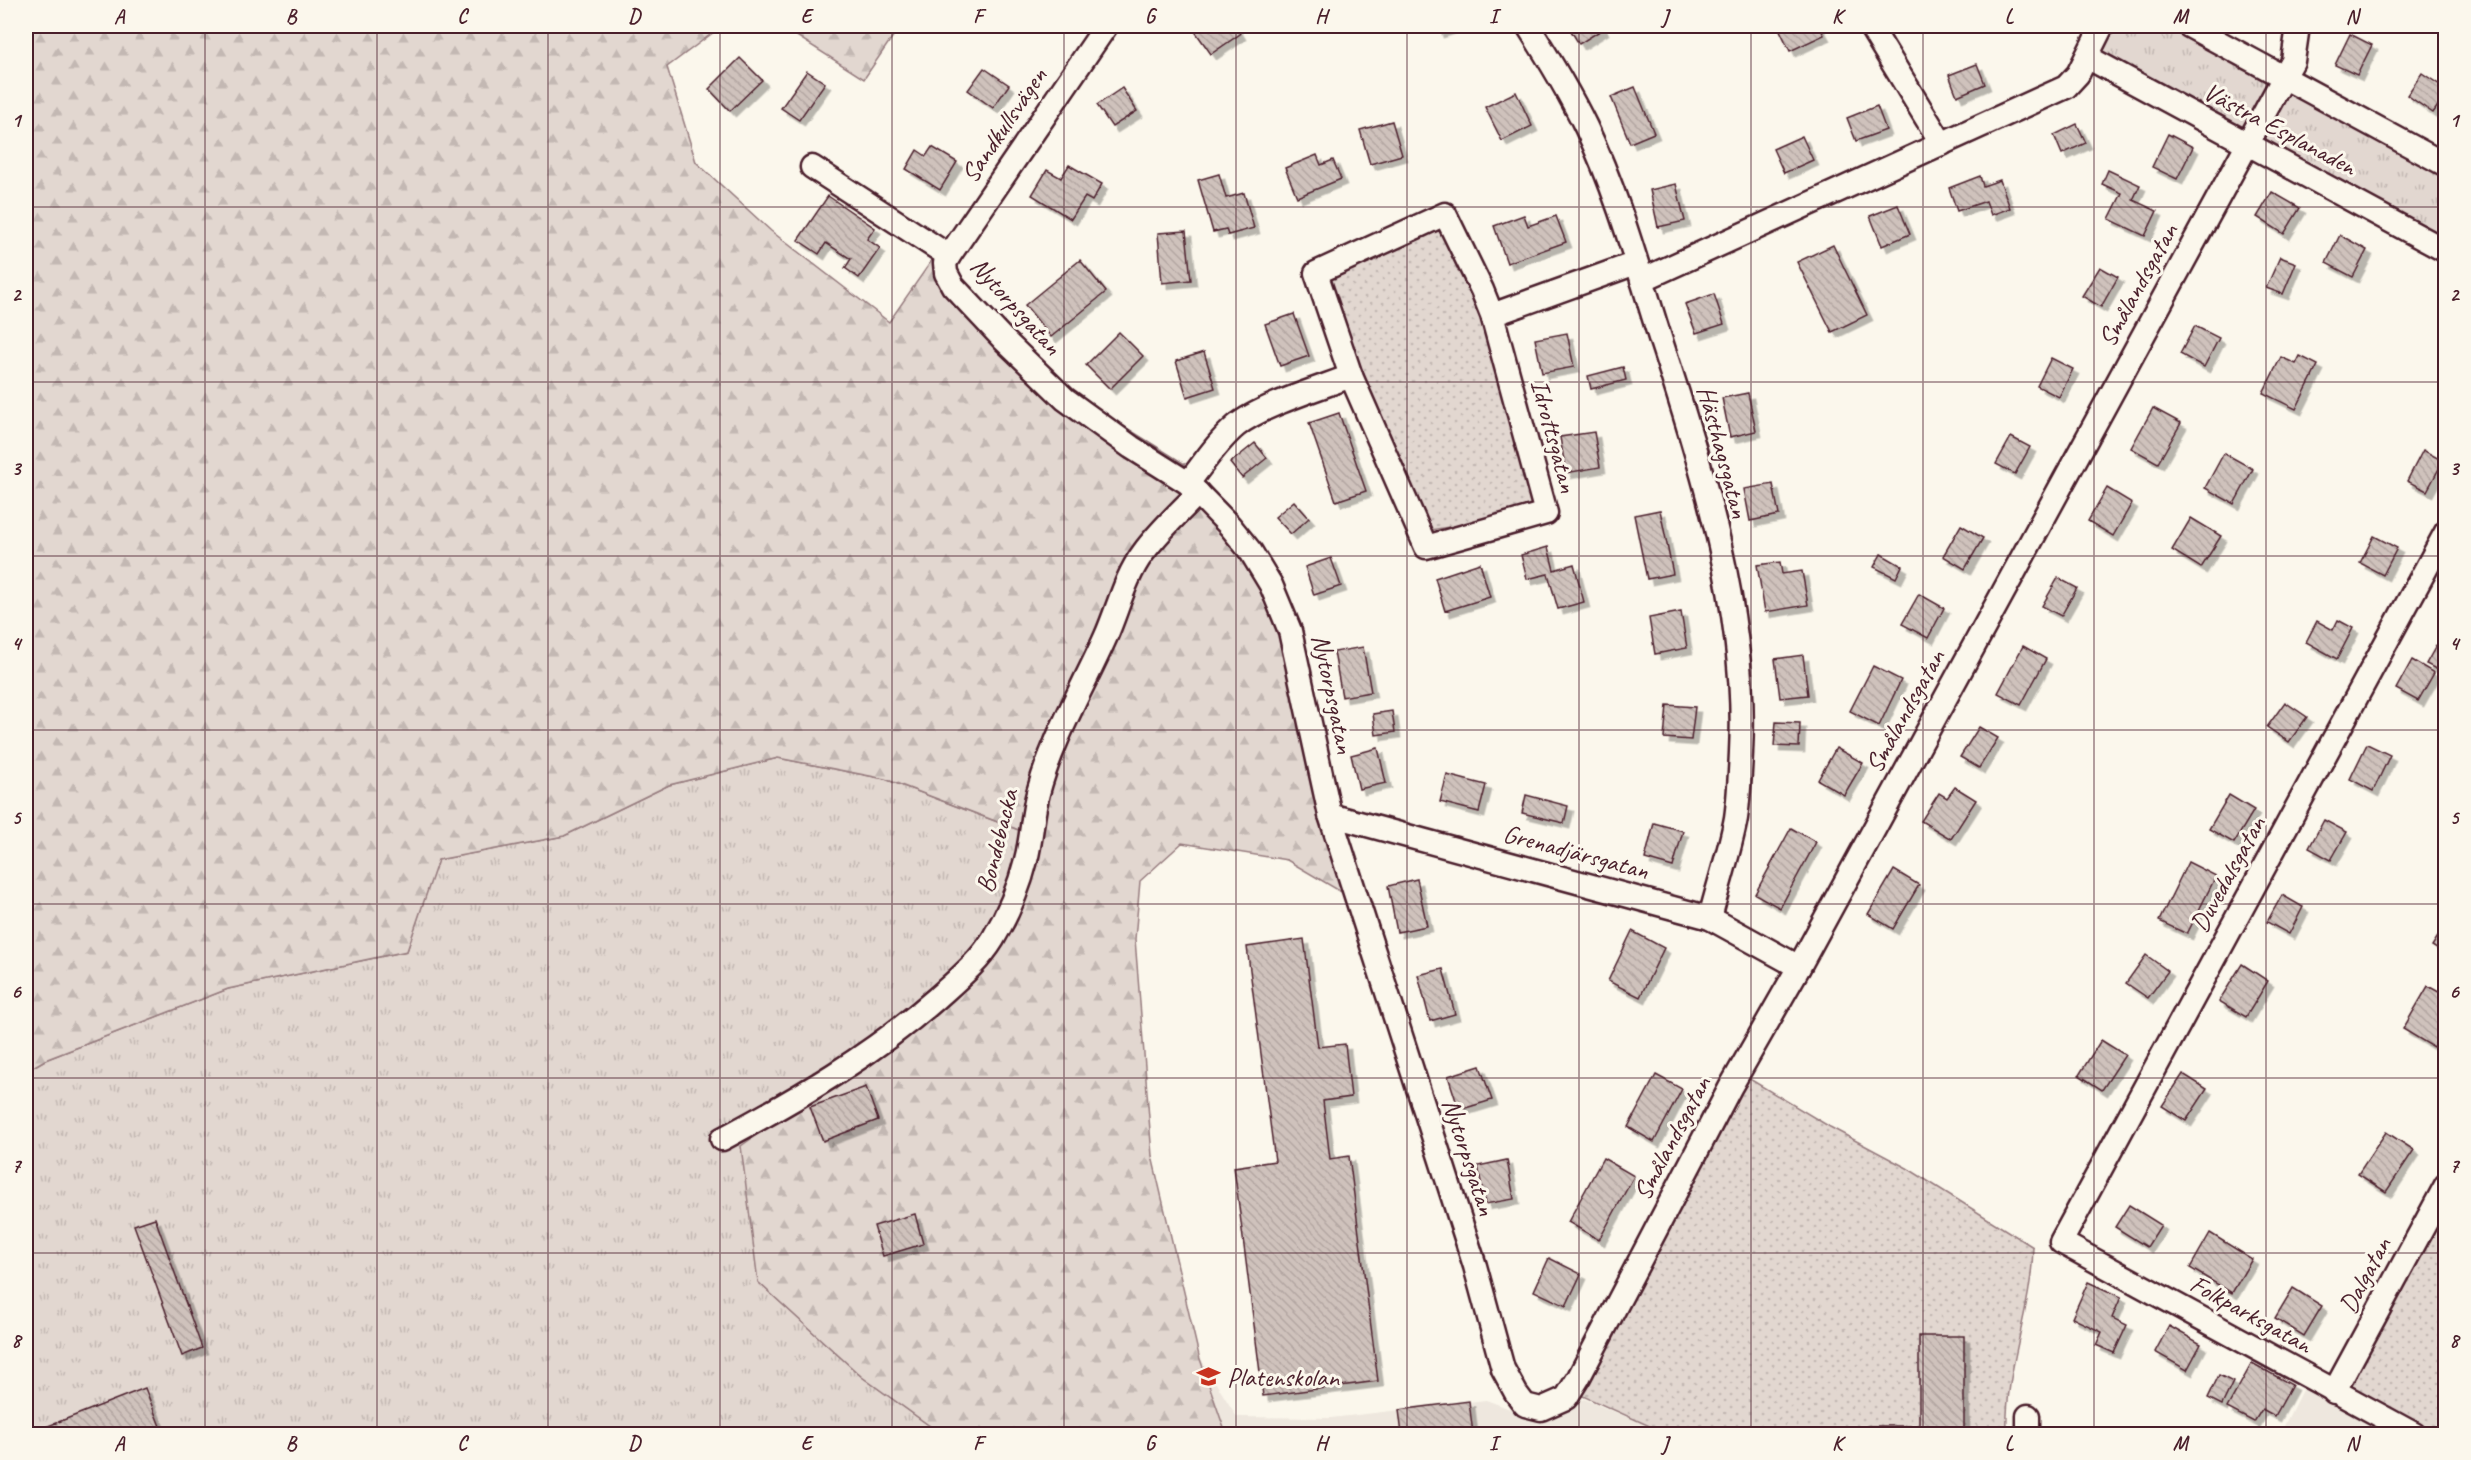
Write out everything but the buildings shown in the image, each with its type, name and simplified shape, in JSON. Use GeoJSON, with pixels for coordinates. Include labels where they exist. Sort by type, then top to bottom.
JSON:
{"type":"FeatureCollection","features":[{"type":"Feature","properties":{"kind":"street","name":"Sandkullsvägen"},"geometry":{"type":"LineString","coordinates":[[949,256],[1106,26]]}},
{"type":"Feature","properties":{"kind":"street","name":"Hästhagsgatan"},"geometry":{"type":"LineString","coordinates":[[1528,26],[1556,70],[1587,128],[1608,178],[1703,477],[1727,578],[1740,692],[1742,751],[1736,818],[1710,918]]}},
{"type":"Feature","properties":{"kind":"street"},"geometry":{"type":"LineString","coordinates":[[1870,26],[1942,144]]}},
{"type":"Feature","properties":{"kind":"street"},"geometry":{"type":"LineString","coordinates":[[1492,315],[1639,271],[1942,144],[2066,87],[2078,74],[2102,26]]}},
{"type":"Feature","properties":{"kind":"street"},"geometry":{"type":"LineString","coordinates":[[2189,26],[2445,165]]}},
{"type":"Feature","properties":{"kind":"street","name":"Smålandsgatan"},"geometry":{"type":"LineString","coordinates":[[1541,1409],[1566,1398],[1579,1377],[1731,1086],[1799,967],[2284,78],[2293,61],[2298,26]]}},
{"type":"Feature","properties":{"kind":"street","name":"Västra Esplanaden"},"geometry":{"type":"LineString","coordinates":[[2087,57],[2445,251]]}},
{"type":"Feature","properties":{"kind":"street","name":"Nytorpsgatan"},"geometry":{"type":"LineString","coordinates":[[812,166],[949,256],[945,263],[946,273],[953,286],[1003,339],[1065,399],[1193,488],[1230,526],[1251,552],[1271,585],[1290,631],[1330,815],[1475,1266],[1503,1369],[1525,1405],[1541,1409]]}},
{"type":"Feature","properties":{"kind":"street","name":"Idrottsgatan"},"geometry":{"type":"LineString","coordinates":[[1445,214],[1492,315],[1546,513],[1426,547],[1351,376],[1316,273],[1445,214]]}},
{"type":"Feature","properties":{"kind":"street"},"geometry":{"type":"LineString","coordinates":[[1193,488],[1218,444],[1237,425],[1263,411],[1351,376]]}},
{"type":"Feature","properties":{"kind":"street","name":"Bondebacka"},"geometry":{"type":"LineString","coordinates":[[722,1139],[787,1104],[846,1068],[908,1023],[963,975],[992,940],[1013,901],[1023,869],[1038,795],[1053,743],[1086,681],[1123,591],[1141,555],[1193,488]]}},
{"type":"Feature","properties":{"kind":"street","name":"Duvedalsgatan"},"geometry":{"type":"LineString","coordinates":[[2061,1242],[2445,532]]}},
{"type":"Feature","properties":{"kind":"street","name":"Grenadjärsgatan"},"geometry":{"type":"LineString","coordinates":[[1330,815],[1710,918],[1799,967]]}},
{"type":"Feature","properties":{"kind":"street","name":"Dalgatan"},"geometry":{"type":"LineString","coordinates":[[2334,1392],[2445,1185]]}},
{"type":"Feature","properties":{"kind":"street","name":"Folkparksgatan"},"geometry":{"type":"LineString","coordinates":[[2061,1242],[2414,1434]]}},
{"type":"Feature","properties":{"kind":"shaded area","name":"Platenskolan"},"geometry":{"type":"Polygon","coordinates":[[[1199,1356],[1237,1417],[1331,1418],[1486,1400],[1510,1409],[1548,1416],[1584,1399],[1663,1432],[1663,1434],[1226,1434],[1199,1356]]]}},
{"type":"Feature","properties":{"kind":"shaded area"},"geometry":{"type":"Polygon","coordinates":[[[2309,1376],[2431,1434],[2280,1434],[2309,1376]]]}},
{"type":"Feature","properties":{"kind":"green space"},"geometry":{"type":"Polygon","coordinates":[[[26,26],[722,26],[667,67],[696,162],[771,231],[889,322],[946,240],[959,283],[1088,404],[1193,469],[1238,517],[1283,591],[1355,900],[1287,860],[1182,843],[1140,881],[1135,939],[1152,1156],[1199,1356],[1226,1434],[941,1434],[862,1377],[758,1282],[741,1146],[939,1005],[1004,922],[1032,835],[885,779],[778,758],[669,785],[564,836],[438,860],[407,951],[228,989],[45,1060],[26,1071],[26,26]]]}},
{"type":"Feature","properties":{"kind":"green space"},"geometry":{"type":"Polygon","coordinates":[[[781,26],[900,26],[864,79],[781,26]]]}},
{"type":"Feature","properties":{"kind":"green space"},"geometry":{"type":"Polygon","coordinates":[[[2100,26],[2195,26],[2445,158],[2445,244],[2088,52],[2100,26]]]}},
{"type":"Feature","properties":{"kind":"green space"},"geometry":{"type":"Polygon","coordinates":[[[1443,217],[1489,304],[1545,512],[1430,530],[1405,489],[1320,270],[1443,217]]]}},
{"type":"Feature","properties":{"kind":"green space"},"geometry":{"type":"Polygon","coordinates":[[[778,758],[885,779],[1032,835],[1004,922],[758,1282],[862,1377],[941,1434],[26,1434],[26,1071],[45,1060],[228,989],[407,951],[437,860],[564,836],[669,785],[778,758]]]}},
{"type":"Feature","properties":{"kind":"green space"},"geometry":{"type":"Polygon","coordinates":[[[1738,1072],[1830,1127],[1907,1168],[2033,1247],[2028,1294],[2010,1387],[2007,1434],[1663,1434],[1663,1432],[1576,1393],[1738,1072]]]}},
{"type":"Feature","properties":{"kind":"green space"},"geometry":{"type":"Polygon","coordinates":[[[2445,1169],[2445,1434],[2430,1434],[2326,1386],[2445,1169]]]}},
{"type":"Feature","properties":{"kind":"place","name":"Platenskolan"},"geometry":{"type":"Point","coordinates":[1209,1377]}}]}
